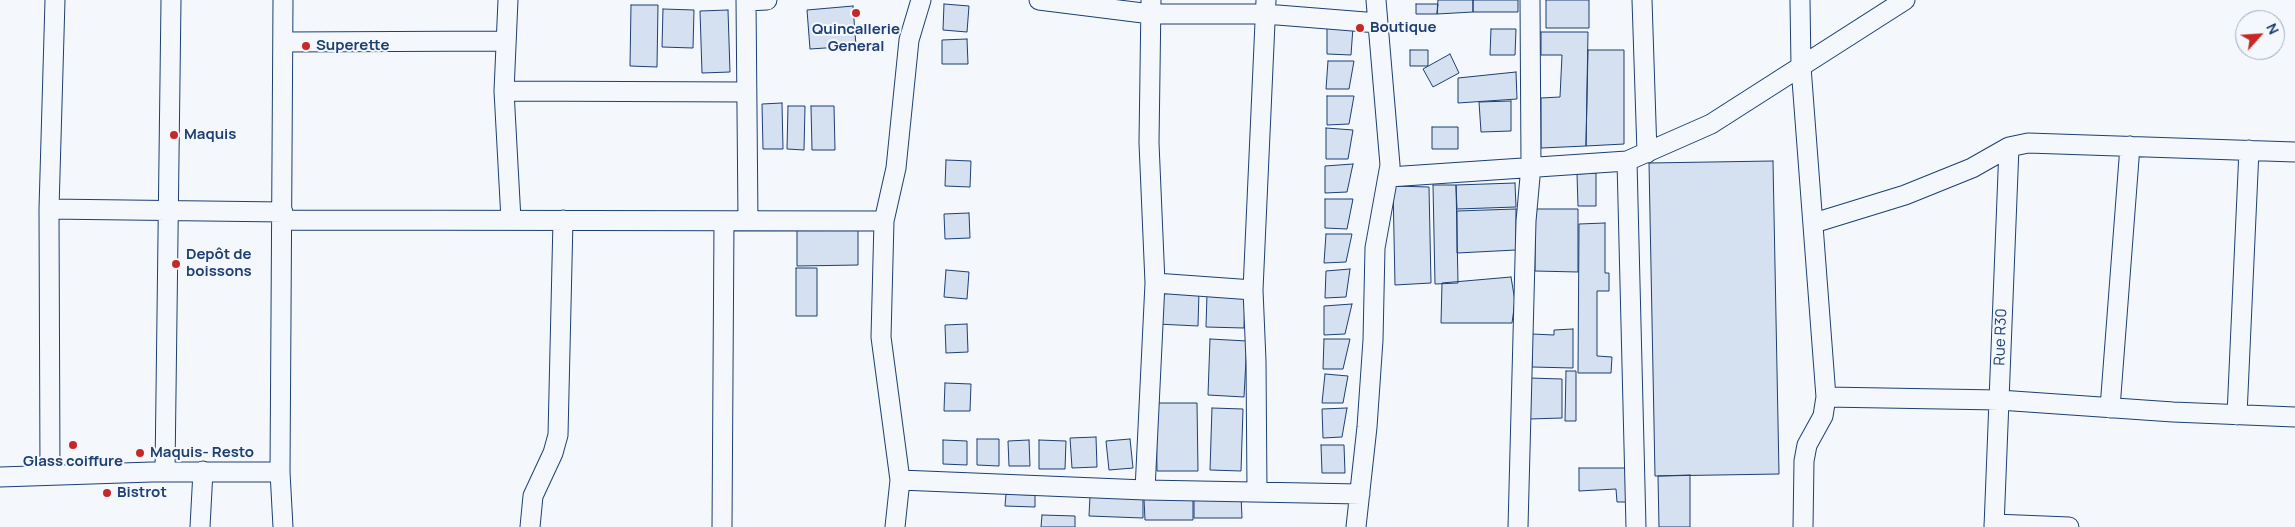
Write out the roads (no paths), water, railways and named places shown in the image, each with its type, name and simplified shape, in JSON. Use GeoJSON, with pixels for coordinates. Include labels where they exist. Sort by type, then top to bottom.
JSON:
{"type":"FeatureCollection","features":[{"type":"Feature","properties":{"kind":"street"},"geometry":{"type":"LineString","coordinates":[[50,474],[49,209],[55,0]]}},
{"type":"Feature","properties":{"kind":"street"},"geometry":{"type":"LineString","coordinates":[[165,472],[171,0]]}},
{"type":"Feature","properties":{"kind":"street"},"geometry":{"type":"LineString","coordinates":[[282,527],[280,472],[283,0]]}},
{"type":"Feature","properties":{"kind":"street"},"geometry":{"type":"LineString","coordinates":[[508,0],[504,91],[511,220]]}},
{"type":"Feature","properties":{"kind":"street"},"geometry":{"type":"LineString","coordinates":[[748,221],[746,0],[767,0]]}},
{"type":"Feature","properties":{"kind":"street"},"geometry":{"type":"LineString","coordinates":[[894,527],[900,480],[881,337],[884,221],[896,168],[909,40],[921,0]]}},
{"type":"Feature","properties":{"kind":"street"},"geometry":{"type":"LineString","coordinates":[[1356,527],[1368,428],[1373,340],[1374,248],[1390,165],[1376,0]]}},
{"type":"Feature","properties":{"kind":"street"},"geometry":{"type":"LineString","coordinates":[[1518,527],[1526,221],[1531,166],[1530,0]]}},
{"type":"Feature","properties":{"kind":"street"},"geometry":{"type":"LineString","coordinates":[[1642,0],[1647,153]]}},
{"type":"Feature","properties":{"kind":"street"},"geometry":{"type":"LineString","coordinates":[[1800,0],[1801,67],[1826,397],[1823,416],[1807,445],[1804,461],[1803,527]]}},
{"type":"Feature","properties":{"kind":"street"},"geometry":{"type":"LineString","coordinates":[[1389,177],[1627,161],[1711,124],[1905,0]]}},
{"type":"Feature","properties":{"kind":"street"},"geometry":{"type":"LineString","coordinates":[[1049,1],[1151,7],[1265,7],[1378,23]]}},
{"type":"Feature","properties":{"kind":"street"},"geometry":{"type":"LineString","coordinates":[[1146,490],[1155,283],[1149,143],[1151,7]]}},
{"type":"Feature","properties":{"kind":"street"},"geometry":{"type":"LineString","coordinates":[[1257,492],[1256,361],[1253,290],[1265,7]]}},
{"type":"Feature","properties":{"kind":"street"},"geometry":{"type":"LineString","coordinates":[[284,42],[506,41]]}},
{"type":"Feature","properties":{"kind":"street"},"geometry":{"type":"LineString","coordinates":[[504,91],[746,92]]}},
{"type":"Feature","properties":{"kind":"street"},"geometry":{"type":"LineString","coordinates":[[1814,223],[1905,195],[1972,168],[2009,147],[2028,143],[2295,152]]}},
{"type":"Feature","properties":{"kind":"street"},"geometry":{"type":"LineString","coordinates":[[2110,408],[2130,146]]}},
{"type":"Feature","properties":{"kind":"street","name":"Rue R30"},"geometry":{"type":"LineString","coordinates":[[1994,525],[2009,147]]}},
{"type":"Feature","properties":{"kind":"street"},"geometry":{"type":"LineString","coordinates":[[2237,415],[2249,150]]}},
{"type":"Feature","properties":{"kind":"street"},"geometry":{"type":"LineString","coordinates":[[1627,161],[1636,527]]}},
{"type":"Feature","properties":{"kind":"street"},"geometry":{"type":"LineString","coordinates":[[49,209],[168,209],[283,216],[511,220],[884,221]]}},
{"type":"Feature","properties":{"kind":"street"},"geometry":{"type":"LineString","coordinates":[[530,527],[532,496],[553,453],[558,435],[563,220]]}},
{"type":"Feature","properties":{"kind":"street"},"geometry":{"type":"LineString","coordinates":[[722,527],[724,221]]}},
{"type":"Feature","properties":{"kind":"street"},"geometry":{"type":"LineString","coordinates":[[1155,283],[1253,290]]}},
{"type":"Feature","properties":{"kind":"street"},"geometry":{"type":"LineString","coordinates":[[1826,397],[1998,400],[2110,408],[2295,417]]}},
{"type":"Feature","properties":{"kind":"street"},"geometry":{"type":"LineString","coordinates":[[0,477],[50,474],[203,471],[280,472]]}},
{"type":"Feature","properties":{"kind":"street"},"geometry":{"type":"LineString","coordinates":[[200,527],[203,471]]}},
{"type":"Feature","properties":{"kind":"street"},"geometry":{"type":"LineString","coordinates":[[900,480],[1146,490],[1360,494]]}},
{"type":"Feature","properties":{"kind":"street"},"geometry":{"type":"LineString","coordinates":[[1994,525],[2069,527]]}},
{"type":"Feature","properties":{"kind":"place","name":"Quincallerie General"},"geometry":{"type":"Point","coordinates":[856,13]}},
{"type":"Feature","properties":{"kind":"place","name":"Boutique"},"geometry":{"type":"Point","coordinates":[1360,28]}},
{"type":"Feature","properties":{"kind":"place","name":"Superette"},"geometry":{"type":"Point","coordinates":[306,46]}},
{"type":"Feature","properties":{"kind":"place","name":"Maquis"},"geometry":{"type":"Point","coordinates":[174,135]}},
{"type":"Feature","properties":{"kind":"place","name":"Depôt de boissons"},"geometry":{"type":"Point","coordinates":[176,264]}},
{"type":"Feature","properties":{"kind":"place","name":"Glass coiffure"},"geometry":{"type":"Point","coordinates":[73,445]}},
{"type":"Feature","properties":{"kind":"place","name":"Maquis- Resto"},"geometry":{"type":"Point","coordinates":[140,453]}},
{"type":"Feature","properties":{"kind":"place","name":"Bistrot"},"geometry":{"type":"Point","coordinates":[107,493]}}]}
